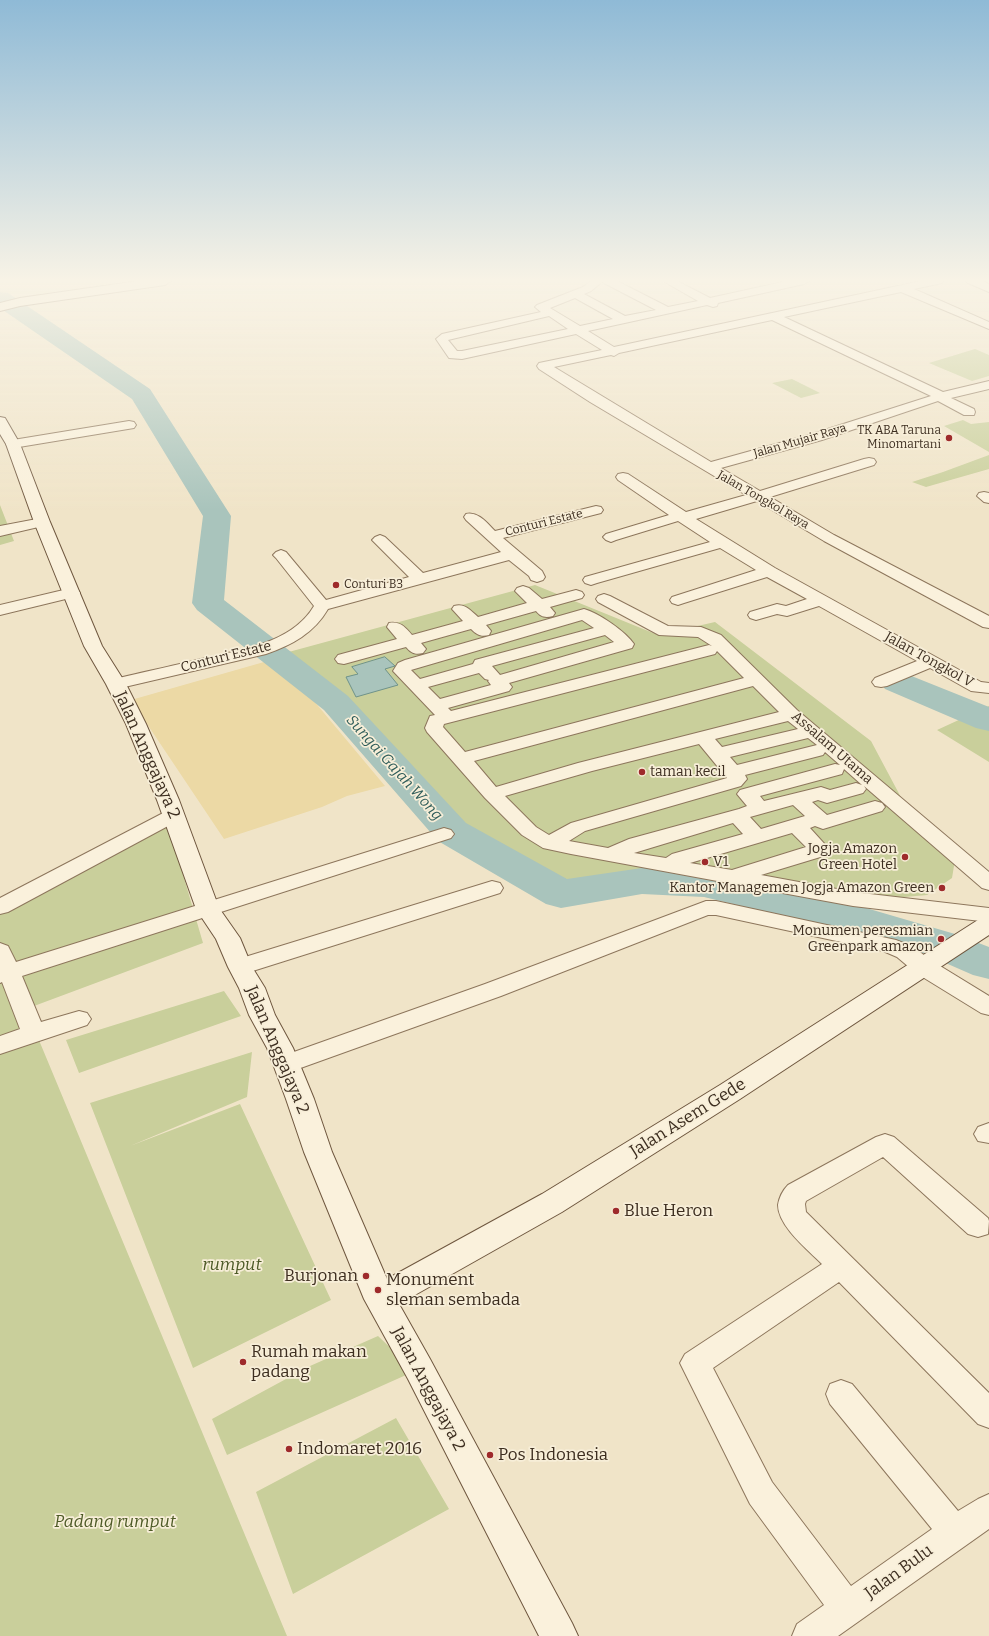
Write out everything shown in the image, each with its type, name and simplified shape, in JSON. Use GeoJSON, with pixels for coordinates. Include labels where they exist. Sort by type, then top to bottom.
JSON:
{"type":"FeatureCollection","features":[{"type":"Feature","properties":{"kind":"street","name":"Jalan Tongkol Raya"},"geometry":{"type":"LineString","coordinates":[[587,357],[543,366],[708,467],[829,538],[989,623]]}},
{"type":"Feature","properties":{"kind":"street"},"geometry":{"type":"LineString","coordinates":[[858,357],[969,412]]}},
{"type":"Feature","properties":{"kind":"street","name":"Jalan Mujair Raya"},"geometry":{"type":"LineString","coordinates":[[708,467],[817,437],[941,397],[989,385]]}},
{"type":"Feature","properties":{"kind":"street","name":"Jalan Anggajaya 2"},"geometry":{"type":"LineString","coordinates":[[0,421],[93,646],[116,684],[136,724],[174,815],[208,909],[228,938],[240,967],[252,988],[262,1015],[280,1048],[300,1099],[318,1152],[380,1299],[419,1369],[559,1636]]}},
{"type":"Feature","properties":{"kind":"street"},"geometry":{"type":"LineString","coordinates":[[12,452],[129,425]]}},
{"type":"Feature","properties":{"kind":"street"},"geometry":{"type":"LineString","coordinates":[[611,537],[824,477],[869,462]]}},
{"type":"Feature","properties":{"kind":"street","name":"Jalan Tongkol V"},"geometry":{"type":"LineString","coordinates":[[623,477],[722,543],[769,571],[977,687],[989,688]]}},
{"type":"Feature","properties":{"kind":"street","name":"Conturi Estate"},"geometry":{"type":"LineString","coordinates":[[492,536],[596,510]]}},
{"type":"Feature","properties":{"kind":"street","name":"Conturi Estate"},"geometry":{"type":"LineString","coordinates":[[471,517],[536,574],[537,577]]}},
{"type":"Feature","properties":{"kind":"street"},"geometry":{"type":"LineString","coordinates":[[0,531],[42,522]]}},
{"type":"Feature","properties":{"kind":"street"},"geometry":{"type":"LineString","coordinates":[[380,540],[420,579]]}},
{"type":"Feature","properties":{"kind":"street"},"geometry":{"type":"LineString","coordinates":[[591,580],[722,543]]}},
{"type":"Feature","properties":{"kind":"street","name":"Conturi Estate"},"geometry":{"type":"LineString","coordinates":[[116,684],[260,650],[280,643],[295,635],[313,621],[322,606],[512,554]]}},
{"type":"Feature","properties":{"kind":"street"},"geometry":{"type":"LineString","coordinates":[[281,555],[322,606]]}},
{"type":"Feature","properties":{"kind":"street"},"geometry":{"type":"LineString","coordinates":[[678,600],[769,571]]}},
{"type":"Feature","properties":{"kind":"street"},"geometry":{"type":"LineString","coordinates":[[522,591],[558,622]]}},
{"type":"Feature","properties":{"kind":"street"},"geometry":{"type":"LineString","coordinates":[[0,610],[72,593]]}},
{"type":"Feature","properties":{"kind":"street"},"geometry":{"type":"LineString","coordinates":[[344,659],[576,595]]}},
{"type":"Feature","properties":{"kind":"street","name":"Assalam Utama"},"geometry":{"type":"LineString","coordinates":[[604,599],[669,632],[700,632],[715,639],[791,714],[989,884]]}},
{"type":"Feature","properties":{"kind":"street"},"geometry":{"type":"LineString","coordinates":[[756,615],[777,609],[787,610],[820,600]]}},
{"type":"Feature","properties":{"kind":"street"},"geometry":{"type":"LineString","coordinates":[[460,609],[493,640]]}},
{"type":"Feature","properties":{"kind":"street"},"geometry":{"type":"LineString","coordinates":[[441,711],[402,671],[402,669],[407,665],[584,614],[608,629],[626,644],[497,681]]}},
{"type":"Feature","properties":{"kind":"street"},"geometry":{"type":"LineString","coordinates":[[395,627],[426,660]]}},
{"type":"Feature","properties":{"kind":"street"},"geometry":{"type":"LineString","coordinates":[[417,685],[608,629]]}},
{"type":"Feature","properties":{"kind":"street"},"geometry":{"type":"LineString","coordinates":[[531,630],[584,682]]}},
{"type":"Feature","properties":{"kind":"street"},"geometry":{"type":"LineString","coordinates":[[465,649],[503,687],[441,711],[434,728],[492,794],[529,831],[540,838],[550,843],[571,848],[732,878],[988,921]]}},
{"type":"Feature","properties":{"kind":"street"},"geometry":{"type":"LineString","coordinates":[[441,711],[584,682],[709,650]]}},
{"type":"Feature","properties":{"kind":"street"},"geometry":{"type":"LineString","coordinates":[[881,682],[931,661]]}},
{"type":"Feature","properties":{"kind":"street"},"geometry":{"type":"LineString","coordinates":[[461,759],[748,682]]}},
{"type":"Feature","properties":{"kind":"street"},"geometry":{"type":"LineString","coordinates":[[492,794],[585,767],[784,716]]}},
{"type":"Feature","properties":{"kind":"street"},"geometry":{"type":"LineString","coordinates":[[718,754],[802,734]]}},
{"type":"Feature","properties":{"kind":"street"},"geometry":{"type":"LineString","coordinates":[[703,737],[760,808]]}},
{"type":"Feature","properties":{"kind":"street"},"geometry":{"type":"LineString","coordinates":[[738,782],[816,751]]}},
{"type":"Feature","properties":{"kind":"street"},"geometry":{"type":"LineString","coordinates":[[550,843],[578,827],[730,783],[826,779]]}},
{"type":"Feature","properties":{"kind":"street"},"geometry":{"type":"LineString","coordinates":[[826,779],[827,797],[856,789]]}},
{"type":"Feature","properties":{"kind":"street"},"geometry":{"type":"LineString","coordinates":[[610,855],[636,844],[760,808],[797,798],[799,799],[826,779]]}},
{"type":"Feature","properties":{"kind":"street"},"geometry":{"type":"LineString","coordinates":[[799,799],[823,823],[875,807]]}},
{"type":"Feature","properties":{"kind":"street"},"geometry":{"type":"LineString","coordinates":[[662,803],[686,830]]}},
{"type":"Feature","properties":{"kind":"street"},"geometry":{"type":"LineString","coordinates":[[0,907],[174,815]]}},
{"type":"Feature","properties":{"kind":"street"},"geometry":{"type":"LineString","coordinates":[[737,815],[756,836]]}},
{"type":"Feature","properties":{"kind":"street"},"geometry":{"type":"LineString","coordinates":[[669,866],[679,859],[819,819]]}},
{"type":"Feature","properties":{"kind":"street"},"geometry":{"type":"LineString","coordinates":[[732,878],[820,850],[796,825]]}},
{"type":"Feature","properties":{"kind":"street"},"geometry":{"type":"LineString","coordinates":[[4,974],[444,834]]}},
{"type":"Feature","properties":{"kind":"street"},"geometry":{"type":"LineString","coordinates":[[240,967],[492,888]]}},
{"type":"Feature","properties":{"kind":"street"},"geometry":{"type":"LineString","coordinates":[[286,1064],[494,990],[711,907],[888,945],[905,952],[934,960],[989,1007]]}},
{"type":"Feature","properties":{"kind":"street","name":"Jalan Asem Gede"},"geometry":{"type":"LineString","coordinates":[[380,1299],[552,1203],[730,1092],[934,960],[988,921]]}},
{"type":"Feature","properties":{"kind":"street"},"geometry":{"type":"LineString","coordinates":[[0,951],[4,974],[34,1033]]}},
{"type":"Feature","properties":{"kind":"street"},"geometry":{"type":"LineString","coordinates":[[0,1045],[79,1019]]}},
{"type":"Feature","properties":{"kind":"street"},"geometry":{"type":"LineString","coordinates":[[978,1226],[885,1144],[797,1193],[792,1200],[792,1208],[799,1223],[989,1414]]}},
{"type":"Feature","properties":{"kind":"street"},"geometry":{"type":"LineString","coordinates":[[842,1266],[695,1363],[760,1492],[847,1609]]}},
{"type":"Feature","properties":{"kind":"street"},"geometry":{"type":"LineString","coordinates":[[841,1394],[955,1532]]}},
{"type":"Feature","properties":{"kind":"street","name":"Jalan Bulu"},"geometry":{"type":"LineString","coordinates":[[810,1636],[955,1532],[989,1510]]}},
{"type":"Feature","properties":{"kind":"green space"},"geometry":{"type":"Polygon","coordinates":[[[948,357],[989,357],[989,376],[972,381],[929,363],[948,357]]]}},
{"type":"Feature","properties":{"kind":"green space"},"geometry":{"type":"Polygon","coordinates":[[[792,379],[820,393],[801,398],[772,383],[792,379]]]}},
{"type":"Feature","properties":{"kind":"green space"},"geometry":{"type":"Polygon","coordinates":[[[963,420],[971,424],[989,422],[989,452],[944,426],[963,420]]]}},
{"type":"Feature","properties":{"kind":"green space"},"geometry":{"type":"Polygon","coordinates":[[[989,455],[989,469],[926,487],[912,482],[943,472],[989,455]]]}},
{"type":"Feature","properties":{"kind":"green space"},"geometry":{"type":"Polygon","coordinates":[[[0,505],[14,541],[0,545],[0,505]]]}},
{"type":"Feature","properties":{"kind":"green space","name":"taman kecil"},"geometry":{"type":"Polygon","coordinates":[[[535,585],[658,635],[715,622],[871,741],[904,803],[955,860],[952,878],[927,895],[894,898],[761,891],[705,883],[641,880],[561,894],[452,832],[285,653],[535,585]]]}},
{"type":"Feature","properties":{"kind":"green space"},"geometry":{"type":"Polygon","coordinates":[[[989,706],[989,762],[937,730],[989,706]]]}},
{"type":"Feature","properties":{"kind":"green space","name":"Padang rumput"},"geometry":{"type":"Polygon","coordinates":[[[166,816],[203,943],[26,1009],[287,1636],[0,1636],[0,908],[166,816]]]}},
{"type":"Feature","properties":{"kind":"green space"},"geometry":{"type":"Polygon","coordinates":[[[224,991],[241,1016],[79,1073],[66,1040],[224,991]]]}},
{"type":"Feature","properties":{"kind":"green space","name":"rumput"},"geometry":{"type":"Polygon","coordinates":[[[252,1052],[247,1097],[130,1146],[240,1104],[331,1300],[193,1368],[90,1103],[252,1052]]]}},
{"type":"Feature","properties":{"kind":"green space"},"geometry":{"type":"Polygon","coordinates":[[[378,1336],[415,1371],[227,1455],[212,1419],[310,1366],[378,1336]]]}},
{"type":"Feature","properties":{"kind":"green space"},"geometry":{"type":"Polygon","coordinates":[[[396,1418],[449,1509],[293,1594],[256,1492],[396,1418]]]}},
{"type":"Feature","properties":{"kind":"sand"},"geometry":{"type":"Polygon","coordinates":[[[278,658],[385,786],[347,796],[322,807],[224,839],[131,700],[278,658]]]}},
{"type":"Feature","properties":{"kind":"water"},"geometry":{"type":"Polygon","coordinates":[[[385,657],[395,666],[385,669],[398,685],[356,697],[346,677],[358,674],[352,667],[385,657]]]}},
{"type":"Feature","properties":{"kind":"waterway","name":"Sungai Gajah Wong"},"geometry":{"type":"LineString","coordinates":[[87,357],[141,394],[217,516],[208,603],[336,703],[452,832],[561,894],[642,881],[704,884],[866,922],[940,944],[989,964]]}},
{"type":"Feature","properties":{"kind":"waterway"},"geometry":{"type":"LineString","coordinates":[[897,682],[989,720]]}},
{"type":"Feature","properties":{"kind":"place","name":"TK ABA Taruna Minomartani"},"geometry":{"type":"Point","coordinates":[949,438]}},
{"type":"Feature","properties":{"kind":"place","name":"Conturi B3"},"geometry":{"type":"Point","coordinates":[336,585]}},
{"type":"Feature","properties":{"kind":"place","name":"taman kecil"},"geometry":{"type":"Point","coordinates":[642,772]}},
{"type":"Feature","properties":{"kind":"place","name":"Jogja Amazon Green Hotel"},"geometry":{"type":"Point","coordinates":[905,857]}},
{"type":"Feature","properties":{"kind":"place","name":"V1"},"geometry":{"type":"Point","coordinates":[705,862]}},
{"type":"Feature","properties":{"kind":"place","name":"Kantor Managemen Jogja Amazon Green"},"geometry":{"type":"Point","coordinates":[942,888]}},
{"type":"Feature","properties":{"kind":"place","name":"Monumen peresmian Greenpark amazon"},"geometry":{"type":"Point","coordinates":[941,939]}},
{"type":"Feature","properties":{"kind":"place","name":"Blue Heron"},"geometry":{"type":"Point","coordinates":[616,1211]}},
{"type":"Feature","properties":{"kind":"place","name":"Burjonan"},"geometry":{"type":"Point","coordinates":[366,1276]}},
{"type":"Feature","properties":{"kind":"place","name":"Monument sleman sembada"},"geometry":{"type":"Point","coordinates":[378,1290]}},
{"type":"Feature","properties":{"kind":"place","name":"Rumah makan padang"},"geometry":{"type":"Point","coordinates":[243,1362]}},
{"type":"Feature","properties":{"kind":"place","name":"Indomaret 2016"},"geometry":{"type":"Point","coordinates":[289,1449]}},
{"type":"Feature","properties":{"kind":"place","name":"Pos Indonesia"},"geometry":{"type":"Point","coordinates":[490,1455]}}]}
